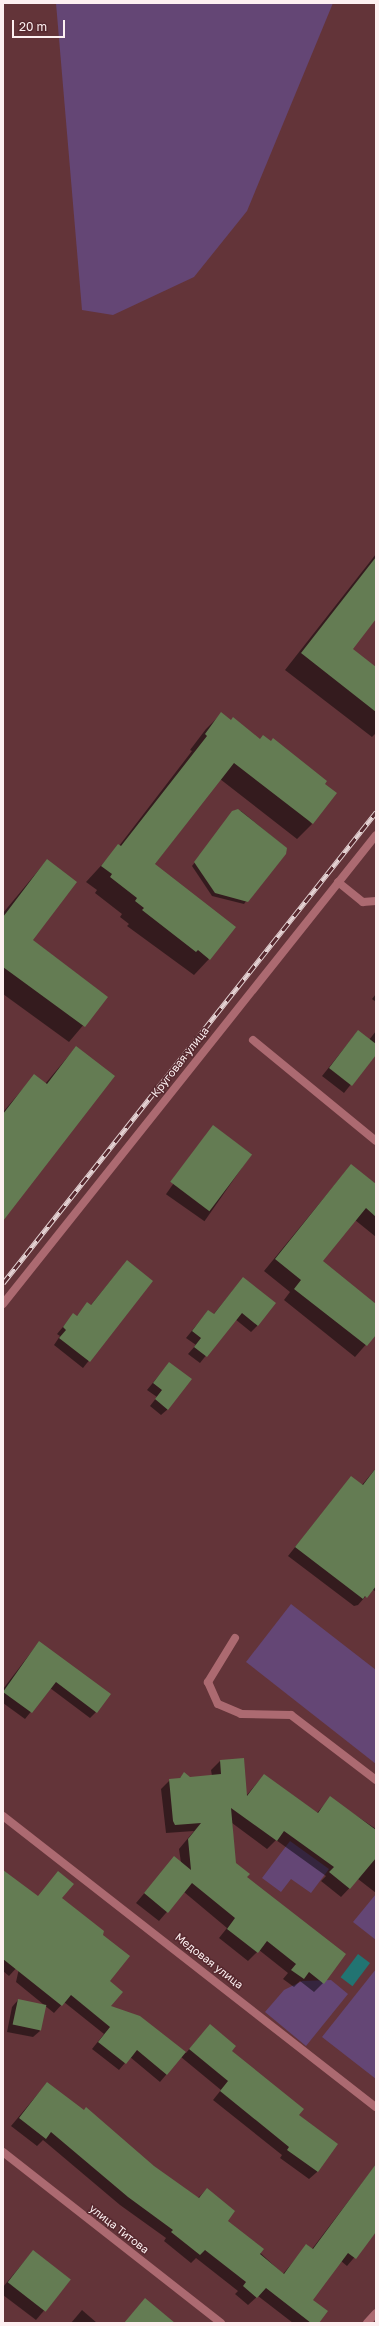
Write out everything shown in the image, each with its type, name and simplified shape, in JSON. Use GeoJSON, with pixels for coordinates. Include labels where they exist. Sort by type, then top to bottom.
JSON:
{"type":"FeatureCollection","features":[{"type":"Feature","properties":{"kind":"street","name":"Круговая улица"},"geometry":{"type":"LineString","coordinates":[[3,1304],[376,835]]}},
{"type":"Feature","properties":{"kind":"street"},"geometry":{"type":"LineString","coordinates":[[338,882],[363,902],[376,901]]}},
{"type":"Feature","properties":{"kind":"street"},"geometry":{"type":"LineString","coordinates":[[253,1040],[376,1141]]}},
{"type":"Feature","properties":{"kind":"street"},"geometry":{"type":"LineString","coordinates":[[235,1638],[208,1682],[218,1704],[241,1714],[291,1714],[376,1780]]}},
{"type":"Feature","properties":{"kind":"street","name":"Медовая улица"},"geometry":{"type":"LineString","coordinates":[[3,1816],[28,1833],[376,2107]]}},
{"type":"Feature","properties":{"kind":"street","name":"улица Титова"},"geometry":{"type":"LineString","coordinates":[[3,2152],[221,2323]]}},
{"type":"Feature","properties":{"kind":"street"},"geometry":{"type":"LineString","coordinates":[[367,2323],[376,2312]]}},
{"type":"Feature","properties":{"kind":"shaded area"},"geometry":{"type":"Polygon","coordinates":[[[56,3],[333,3],[247,211],[194,277],[113,315],[82,310],[56,3]]]}},
{"type":"Feature","properties":{"kind":"shaded area"},"geometry":{"type":"Polygon","coordinates":[[[291,1604],[376,1670],[376,1764],[246,1662],[291,1604]]]}},
{"type":"Feature","properties":{"kind":"shaded area"},"geometry":{"type":"Polygon","coordinates":[[[290,1841],[329,1869],[311,1893],[291,1879],[281,1892],[262,1878],[290,1841]]]}},
{"type":"Feature","properties":{"kind":"shaded area"},"geometry":{"type":"Polygon","coordinates":[[[376,1894],[376,1940],[353,1922],[376,1894]]]}},
{"type":"Feature","properties":{"kind":"shaded area"},"geometry":{"type":"Polygon","coordinates":[[[376,1969],[376,2079],[322,2037],[376,1969]]]}},
{"type":"Feature","properties":{"kind":"shaded area"},"geometry":{"type":"Polygon","coordinates":[[[331,1980],[348,1994],[306,2046],[265,2012],[284,1990],[302,1981],[331,1980]]]}},
{"type":"Feature","properties":{"kind":"water"},"geometry":{"type":"Polygon","coordinates":[[[358,1954],[370,1963],[353,1986],[341,1977],[358,1954]]]}},
{"type":"Feature","properties":{"kind":"building"},"geometry":{"type":"Polygon","coordinates":[[[376,557],[376,619],[353,649],[376,667],[376,712],[301,653],[376,557]]]}},
{"type":"Feature","properties":{"kind":"building"},"geometry":{"type":"Polygon","coordinates":[[[221,712],[231,720],[233,717],[260,739],[263,735],[271,741],[273,738],[327,781],[325,784],[337,793],[313,824],[234,763],[155,864],[236,927],[210,960],[198,950],[196,952],[142,910],[144,908],[135,901],[137,898],[110,877],[112,874],[101,866],[118,844],[121,846],[207,736],[205,734],[221,712]]]}},
{"type":"Feature","properties":{"kind":"building"},"geometry":{"type":"Polygon","coordinates":[[[238,809],[287,848],[286,854],[248,902],[215,893],[194,862],[232,811],[238,809]]]}},
{"type":"Feature","properties":{"kind":"building"},"geometry":{"type":"Polygon","coordinates":[[[47,859],[77,882],[33,940],[108,997],[85,1027],[3,967],[3,917],[47,859]]]}},
{"type":"Feature","properties":{"kind":"building"},"geometry":{"type":"Polygon","coordinates":[[[358,1030],[376,1044],[376,1055],[352,1086],[329,1068],[358,1030]]]}},
{"type":"Feature","properties":{"kind":"building"},"geometry":{"type":"Polygon","coordinates":[[[76,1046],[115,1076],[3,1221],[3,1114],[34,1074],[47,1084],[76,1046]]]}},
{"type":"Feature","properties":{"kind":"building"},"geometry":{"type":"Polygon","coordinates":[[[213,1125],[252,1154],[209,1211],[170,1182],[213,1125]]]}},
{"type":"Feature","properties":{"kind":"building"},"geometry":{"type":"Polygon","coordinates":[[[351,1164],[376,1184],[376,1217],[366,1208],[323,1261],[376,1304],[376,1335],[367,1346],[294,1289],[301,1280],[275,1259],[351,1164]]]}},
{"type":"Feature","properties":{"kind":"building"},"geometry":{"type":"Polygon","coordinates":[[[127,1260],[153,1281],[90,1362],[59,1338],[66,1330],[63,1327],[73,1313],[77,1316],[87,1302],[91,1305],[127,1260]]]}},
{"type":"Feature","properties":{"kind":"building"},"geometry":{"type":"Polygon","coordinates":[[[243,1277],[276,1303],[258,1326],[242,1313],[207,1357],[194,1347],[201,1338],[192,1331],[208,1310],[214,1314],[243,1277]]]}},
{"type":"Feature","properties":{"kind":"building"},"geometry":{"type":"Polygon","coordinates":[[[169,1362],[192,1379],[168,1410],[155,1399],[162,1390],[153,1383],[169,1362]]]}},
{"type":"Feature","properties":{"kind":"building"},"geometry":{"type":"Polygon","coordinates":[[[376,1468],[376,1586],[367,1598],[365,1596],[363,1599],[295,1547],[351,1476],[363,1485],[376,1468]]]}},
{"type":"Feature","properties":{"kind":"building"},"geometry":{"type":"Polygon","coordinates":[[[39,1641],[111,1694],[97,1713],[56,1682],[32,1713],[3,1692],[39,1641]]]}},
{"type":"Feature","properties":{"kind":"building"},"geometry":{"type":"Polygon","coordinates":[[[244,1758],[247,1796],[264,1774],[318,1813],[330,1796],[376,1830],[376,1858],[350,1889],[329,1872],[334,1867],[284,1831],[277,1841],[231,1808],[236,1863],[250,1874],[247,1877],[346,1954],[324,1984],[309,1972],[304,1979],[291,1970],[296,1964],[267,1941],[258,1953],[227,1929],[235,1918],[192,1883],[168,1913],[144,1893],[174,1856],[191,1870],[188,1839],[201,1823],[175,1825],[173,1821],[169,1779],[180,1778],[184,1772],[190,1777],[221,1774],[220,1760],[244,1758]]]}},
{"type":"Feature","properties":{"kind":"building"},"geometry":{"type":"Polygon","coordinates":[[[3,1870],[38,1896],[58,1871],[74,1884],[62,1898],[104,1931],[103,1935],[130,1956],[110,1981],[123,1992],[111,2006],[140,2016],[186,2052],[167,2075],[137,2050],[126,2064],[98,2042],[110,2027],[71,1995],[62,2006],[3,1959],[3,1870]]]}},
{"type":"Feature","properties":{"kind":"building"},"geometry":{"type":"Polygon","coordinates":[[[18,1999],[46,2005],[41,2030],[13,2024],[18,1999]]]}},
{"type":"Feature","properties":{"kind":"building"},"geometry":{"type":"Polygon","coordinates":[[[210,2024],[236,2046],[232,2051],[304,2109],[299,2115],[338,2144],[318,2172],[287,2150],[289,2147],[220,2091],[228,2081],[189,2049],[210,2024]]]}},
{"type":"Feature","properties":{"kind":"building"},"geometry":{"type":"Polygon","coordinates":[[[47,2082],[84,2110],[86,2107],[154,2166],[199,2198],[207,2188],[235,2211],[228,2221],[264,2249],[260,2254],[284,2274],[306,2244],[313,2249],[376,2164],[376,2232],[356,2259],[348,2253],[313,2300],[328,2311],[319,2323],[311,2323],[266,2288],[257,2298],[243,2286],[246,2282],[205,2250],[200,2255],[171,2232],[173,2230],[128,2197],[51,2132],[46,2139],[19,2118],[47,2082]]]}},
{"type":"Feature","properties":{"kind":"building"},"geometry":{"type":"Polygon","coordinates":[[[33,2250],[71,2280],[46,2312],[8,2282],[33,2250]]]}},
{"type":"Feature","properties":{"kind":"building"},"geometry":{"type":"Polygon","coordinates":[[[145,2298],[175,2323],[124,2323],[145,2298]]]}},
{"type":"Feature","properties":{"kind":"railway"},"geometry":{"type":"LineString","coordinates":[[3,1283],[376,812]]}}]}
